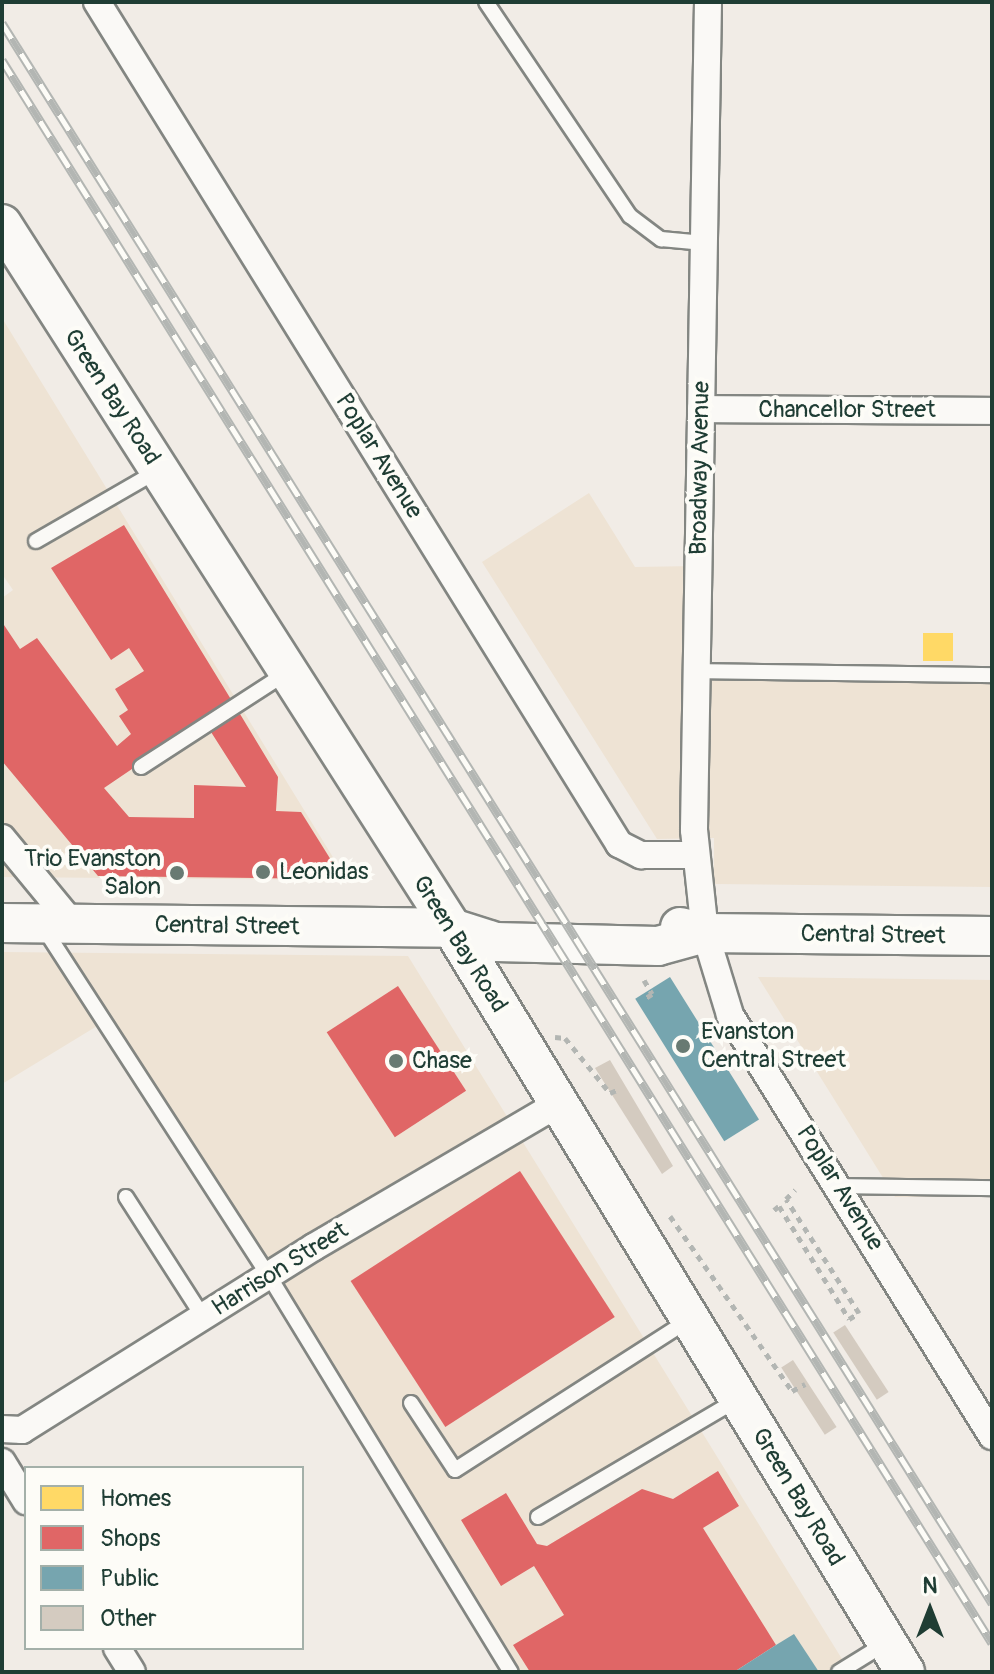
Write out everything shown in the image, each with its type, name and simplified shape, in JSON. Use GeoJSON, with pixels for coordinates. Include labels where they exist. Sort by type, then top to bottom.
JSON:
{"type":"FeatureCollection","features":[{"type":"Feature","properties":{"kind":"main road","name":"Green Bay Road"},"geometry":{"type":"LineString","coordinates":[[2,224],[452,928],[896,1657]]}},
{"type":"Feature","properties":{"kind":"main road","name":"Central Street"},"geometry":{"type":"LineString","coordinates":[[2,923],[452,928],[496,942],[658,946],[705,933],[992,936]]}},
{"type":"Feature","properties":{"kind":"street","name":"Poplar Avenue"},"geometry":{"type":"LineString","coordinates":[[97,2],[619,844],[641,855],[694,855]]}},
{"type":"Feature","properties":{"kind":"street","name":"Broadway Avenue"},"geometry":{"type":"LineString","coordinates":[[705,933],[694,855],[708,2]]}},
{"type":"Feature","properties":{"kind":"street","name":"Chancellor Street"},"geometry":{"type":"LineString","coordinates":[[701,409],[992,411]]}},
{"type":"Feature","properties":{"kind":"street"},"geometry":{"type":"LineString","coordinates":[[2,838],[57,924]]}},
{"type":"Feature","properties":{"kind":"street","name":"Poplar Avenue"},"geometry":{"type":"LineString","coordinates":[[705,933],[730,1015],[840,1186],[992,1436]]}},
{"type":"Feature","properties":{"kind":"street","name":"Harrison Street"},"geometry":{"type":"LineString","coordinates":[[2,1429],[22,1430],[269,1276],[558,1104]]}},
{"type":"Feature","properties":{"kind":"street"},"geometry":{"type":"LineString","coordinates":[[2,1462],[24,1498]]}},
{"type":"Feature","properties":{"kind":"street"},"geometry":{"type":"LineString","coordinates":[[118,1650],[132,1672]]}},
{"type":"Feature","properties":{"kind":"lane"},"geometry":{"type":"LineString","coordinates":[[486,2],[630,216],[661,239],[704,243]]}},
{"type":"Feature","properties":{"kind":"lane"},"geometry":{"type":"LineString","coordinates":[[36,541],[159,470]]}},
{"type":"Feature","properties":{"kind":"lane"},"geometry":{"type":"LineString","coordinates":[[697,671],[992,675]]}},
{"type":"Feature","properties":{"kind":"lane"},"geometry":{"type":"LineString","coordinates":[[141,767],[288,672]]}},
{"type":"Feature","properties":{"kind":"lane"},"geometry":{"type":"LineString","coordinates":[[57,924],[511,1672]]}},
{"type":"Feature","properties":{"kind":"lane"},"geometry":{"type":"LineString","coordinates":[[840,1186],[992,1188]]}},
{"type":"Feature","properties":{"kind":"lane"},"geometry":{"type":"LineString","coordinates":[[126,1197],[203,1317]]}},
{"type":"Feature","properties":{"kind":"lane"},"geometry":{"type":"LineString","coordinates":[[411,1403],[455,1470],[690,1320]]}},
{"type":"Feature","properties":{"kind":"lane"},"geometry":{"type":"LineString","coordinates":[[538,1517],[738,1399]]}},
{"type":"Feature","properties":{"kind":"lane"},"geometry":{"type":"LineString","coordinates":[[839,1672],[896,1657]]}},
{"type":"Feature","properties":{"kind":"path"},"geometry":{"type":"LineString","coordinates":[[644,999],[652,994],[646,982]]}},
{"type":"Feature","properties":{"kind":"path"},"geometry":{"type":"LineString","coordinates":[[565,1038],[610,1093],[619,1089]]}},
{"type":"Feature","properties":{"kind":"path"},"geometry":{"type":"LineString","coordinates":[[774,1210],[779,1206],[849,1319],[859,1313],[786,1199],[795,1190]]}},
{"type":"Feature","properties":{"kind":"path"},"geometry":{"type":"LineString","coordinates":[[666,1210],[792,1391],[805,1384]]}},
{"type":"Feature","properties":{"kind":"shaded area"},"geometry":{"type":"Polygon","coordinates":[[[2,318],[347,880],[2,877],[2,598],[13,590],[2,574],[2,318]]]}},
{"type":"Feature","properties":{"kind":"shaded area"},"geometry":{"type":"Polygon","coordinates":[[[589,493],[635,567],[695,566],[693,668],[992,675],[992,887],[714,884],[714,838],[657,839],[482,562],[589,493]]]}},
{"type":"Feature","properties":{"kind":"shaded area"},"geometry":{"type":"Polygon","coordinates":[[[2,952],[408,956],[850,1672],[505,1672],[102,1023],[2,1084],[2,952]]]}},
{"type":"Feature","properties":{"kind":"shaded area"},"geometry":{"type":"Polygon","coordinates":[[[758,977],[992,980],[992,1197],[895,1197],[758,977]]]}},
{"type":"Feature","properties":{"kind":"building: Homes"},"geometry":{"type":"Polygon","coordinates":[[[923,633],[953,633],[953,661],[923,661],[923,633]]]}},
{"type":"Feature","properties":{"kind":"building: Shops"},"geometry":{"type":"Polygon","coordinates":[[[124,525],[232,701],[104,788],[129,817],[194,818],[194,785],[246,787],[211,732],[240,714],[278,777],[276,811],[301,812],[336,868],[330,879],[98,876],[2,761],[2,622],[20,649],[37,638],[117,746],[131,734],[119,716],[128,710],[115,689],[144,671],[129,648],[111,660],[51,568],[124,525]]]}},
{"type":"Feature","properties":{"kind":"building: Shops","name":"Chase"},"geometry":{"type":"Polygon","coordinates":[[[398,986],[466,1091],[395,1137],[327,1032],[398,986]]]}},
{"type":"Feature","properties":{"kind":"building: Shops"},"geometry":{"type":"Polygon","coordinates":[[[520,1171],[615,1317],[445,1427],[351,1281],[520,1171]]]}},
{"type":"Feature","properties":{"kind":"building: Shops"},"geometry":{"type":"Polygon","coordinates":[[[718,1471],[739,1506],[703,1528],[776,1645],[734,1672],[530,1672],[513,1645],[564,1615],[534,1566],[501,1586],[461,1520],[506,1493],[537,1544],[547,1546],[642,1489],[673,1499],[718,1471]]]}},
{"type":"Feature","properties":{"kind":"building: Public","name":"Evanston Central Street"},"geometry":{"type":"Polygon","coordinates":[[[670,977],[759,1119],[724,1141],[635,999],[670,977]]]}},
{"type":"Feature","properties":{"kind":"building: Public"},"geometry":{"type":"Polygon","coordinates":[[[794,1634],[819,1672],[734,1672],[776,1645],[794,1634]]]}},
{"type":"Feature","properties":{"kind":"building: Other"},"geometry":{"type":"Polygon","coordinates":[[[610,1060],[673,1166],[662,1174],[595,1068],[610,1060]]]}},
{"type":"Feature","properties":{"kind":"building: Other"},"geometry":{"type":"Polygon","coordinates":[[[845,1325],[889,1392],[877,1400],[833,1333],[845,1325]]]}},
{"type":"Feature","properties":{"kind":"building: Other"},"geometry":{"type":"Polygon","coordinates":[[[793,1360],[837,1427],[825,1435],[781,1368],[793,1360]]]}},
{"type":"Feature","properties":{"kind":"railway"},"geometry":{"type":"LineString","coordinates":[[2,23],[992,1603]]}},
{"type":"Feature","properties":{"kind":"railway"},"geometry":{"type":"LineString","coordinates":[[2,60],[992,1643]]}},
{"type":"Feature","properties":{"kind":"place","name":"Leonidas"},"geometry":{"type":"Point","coordinates":[263,872]}},
{"type":"Feature","properties":{"kind":"place","name":"Trio Evanston Salon"},"geometry":{"type":"Point","coordinates":[177,873]}},
{"type":"Feature","properties":{"kind":"place","name":"Evanston Central Street"},"geometry":{"type":"Point","coordinates":[683,1046]}},
{"type":"Feature","properties":{"kind":"place","name":"Chase"},"geometry":{"type":"Point","coordinates":[396,1061]}}]}
